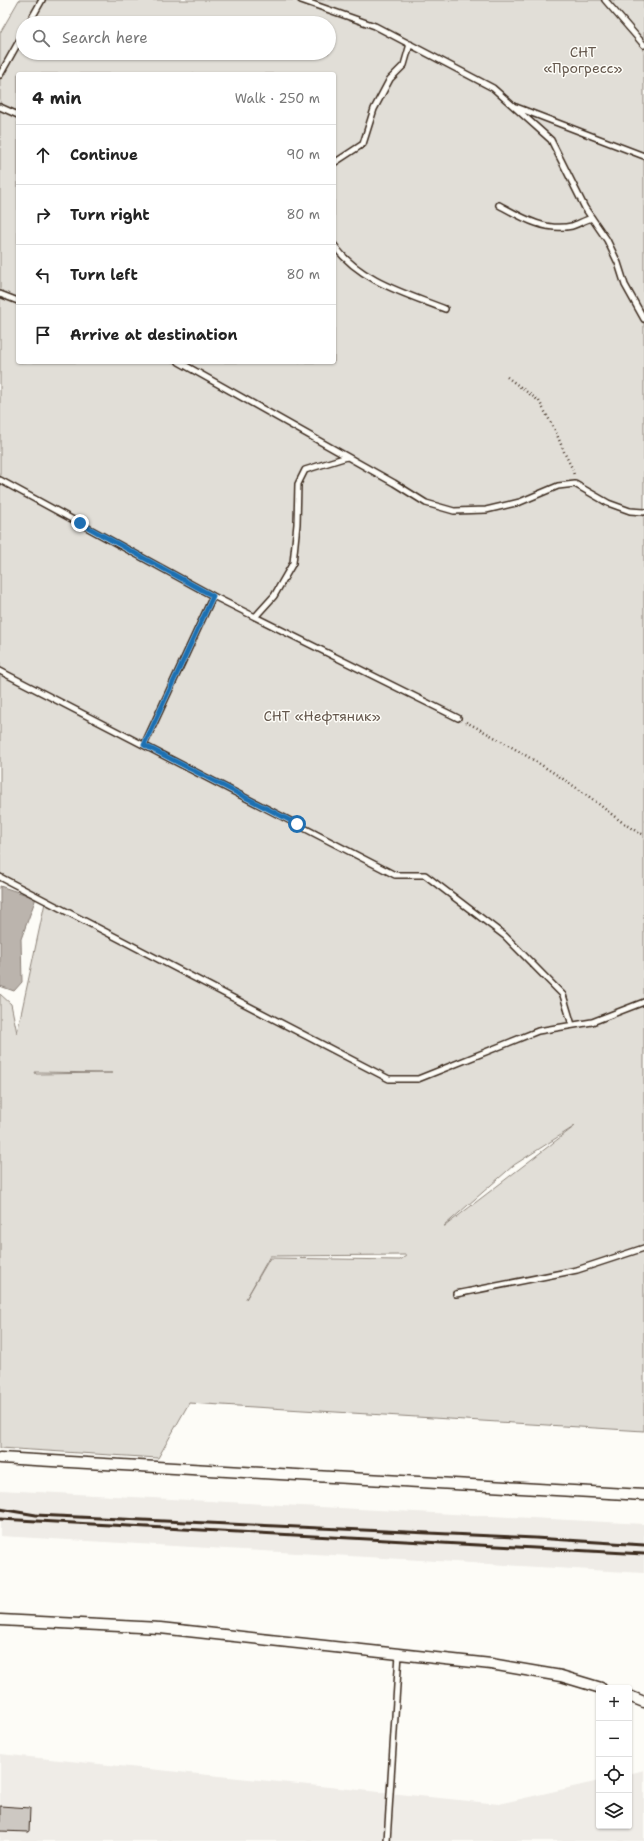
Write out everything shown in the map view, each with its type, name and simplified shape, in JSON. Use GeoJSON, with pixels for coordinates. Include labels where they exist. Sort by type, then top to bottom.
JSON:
{"type":"FeatureCollection","features":[{"type":"Feature","properties":{"kind":"street"},"geometry":{"type":"LineString","coordinates":[[0,1458],[644,1495]]}},
{"type":"Feature","properties":{"kind":"street"},"geometry":{"type":"LineString","coordinates":[[1,1620],[160,1628],[491,1664],[561,1676],[596,1686]]}},
{"type":"Feature","properties":{"kind":"street"},"geometry":{"type":"LineString","coordinates":[[632,1697],[644,1702]]}},
{"type":"Feature","properties":{"kind":"lane"},"geometry":{"type":"LineString","coordinates":[[33,16],[42,0]]}},
{"type":"Feature","properties":{"kind":"lane"},"geometry":{"type":"LineString","coordinates":[[301,0],[375,26],[493,88],[551,140],[585,208],[607,240],[618,263],[625,285],[644,319]]}},
{"type":"Feature","properties":{"kind":"lane"},"geometry":{"type":"LineString","coordinates":[[605,0],[644,45]]}},
{"type":"Feature","properties":{"kind":"lane"},"geometry":{"type":"LineString","coordinates":[[336,162],[363,144],[374,108],[390,79],[404,65],[410,44]]}},
{"type":"Feature","properties":{"kind":"lane"},"geometry":{"type":"LineString","coordinates":[[0,74],[16,46]]}},
{"type":"Feature","properties":{"kind":"lane"},"geometry":{"type":"LineString","coordinates":[[513,106],[644,156]]}},
{"type":"Feature","properties":{"kind":"lane"},"geometry":{"type":"LineString","coordinates":[[0,107],[16,114]]}},
{"type":"Feature","properties":{"kind":"lane"},"geometry":{"type":"LineString","coordinates":[[499,205],[526,220],[552,228],[571,226],[592,218]]}},
{"type":"Feature","properties":{"kind":"lane"},"geometry":{"type":"LineString","coordinates":[[336,248],[340,254],[359,270],[382,284],[446,309]]}},
{"type":"Feature","properties":{"kind":"lane"},"geometry":{"type":"LineString","coordinates":[[0,294],[16,300]]}},
{"type":"Feature","properties":{"kind":"lane"},"geometry":{"type":"LineString","coordinates":[[183,364],[426,503],[454,511],[486,510],[520,502],[558,486],[576,484],[608,503],[630,511],[644,512]]}},
{"type":"Feature","properties":{"kind":"lane"},"geometry":{"type":"LineString","coordinates":[[255,617],[274,596],[293,562],[297,524],[298,484],[305,470],[347,457]]}},
{"type":"Feature","properties":{"kind":"lane"},"geometry":{"type":"LineString","coordinates":[[0,480],[213,596],[458,718]]}},
{"type":"Feature","properties":{"kind":"lane"},"geometry":{"type":"LineString","coordinates":[[144,745],[213,596]]}},
{"type":"Feature","properties":{"kind":"lane"},"geometry":{"type":"LineString","coordinates":[[0,671],[394,875],[425,875],[505,936],[563,994],[572,1025]]}},
{"type":"Feature","properties":{"kind":"lane"},"geometry":{"type":"LineString","coordinates":[[0,877],[87,920],[388,1079],[418,1079],[538,1031],[592,1022],[644,1002]]}},
{"type":"Feature","properties":{"kind":"lane"},"geometry":{"type":"LineString","coordinates":[[456,1294],[577,1270],[644,1248]]}},
{"type":"Feature","properties":{"kind":"lane"},"geometry":{"type":"LineString","coordinates":[[387,1841],[399,1654]]}},
{"type":"Feature","properties":{"kind":"path"},"geometry":{"type":"LineString","coordinates":[[507,376],[539,401],[547,414],[574,470],[576,484]]}},
{"type":"Feature","properties":{"kind":"path"},"geometry":{"type":"LineString","coordinates":[[458,718],[506,742],[592,799],[631,829],[644,835]]}},
{"type":"Feature","properties":{"kind":"shaded area"},"geometry":{"type":"Polygon","coordinates":[[[0,886],[36,898],[21,939],[22,982],[14,991],[0,986],[0,886]]]}},
{"type":"Feature","properties":{"kind":"shaded area"},"geometry":{"type":"Polygon","coordinates":[[[0,1490],[644,1524],[644,1573],[0,1536],[0,1490]]]}},
{"type":"Feature","properties":{"kind":"shaded area"},"geometry":{"type":"Polygon","coordinates":[[[0,1754],[499,1804],[596,1782],[596,1829],[632,1829],[632,1773],[644,1770],[644,1841],[0,1841],[0,1754]]]}},
{"type":"Feature","properties":{"kind":"green space","name":"СНТ «Нефтяник»"},"geometry":{"type":"Polygon","coordinates":[[[19,0],[644,0],[644,1431],[189,1403],[158,1458],[0,1448],[0,994],[11,1004],[17,1033],[46,898],[0,877],[0,33],[19,0]],[[35,1072],[36,1074],[112,1073],[35,1072]],[[575,1126],[514,1165],[444,1226],[575,1126]],[[406,1255],[270,1256],[246,1299],[270,1258],[400,1260],[406,1255]]]}},
{"type":"Feature","properties":{"kind":"building"},"geometry":{"type":"Polygon","coordinates":[[[0,1806],[30,1808],[29,1832],[0,1831],[0,1806]]]}},
{"type":"Feature","properties":{"kind":"railway"},"geometry":{"type":"LineString","coordinates":[[0,1509],[36,1515]]}},
{"type":"Feature","properties":{"kind":"railway"},"geometry":{"type":"LineString","coordinates":[[35,1515],[535,1538],[644,1545]]}},
{"type":"Feature","properties":{"kind":"railway"},"geometry":{"type":"LineString","coordinates":[[0,1519],[644,1554]]}},
{"type":"Feature","properties":{"kind":"route"},"geometry":{"type":"LineString","coordinates":[[80,523],[213,596],[144,745],[297,824]]}},
{"type":"Feature","properties":{"kind":"park label","name":"СНТ «Прогресс»"},"geometry":{"type":"Point","coordinates":[583,60]}}]}
